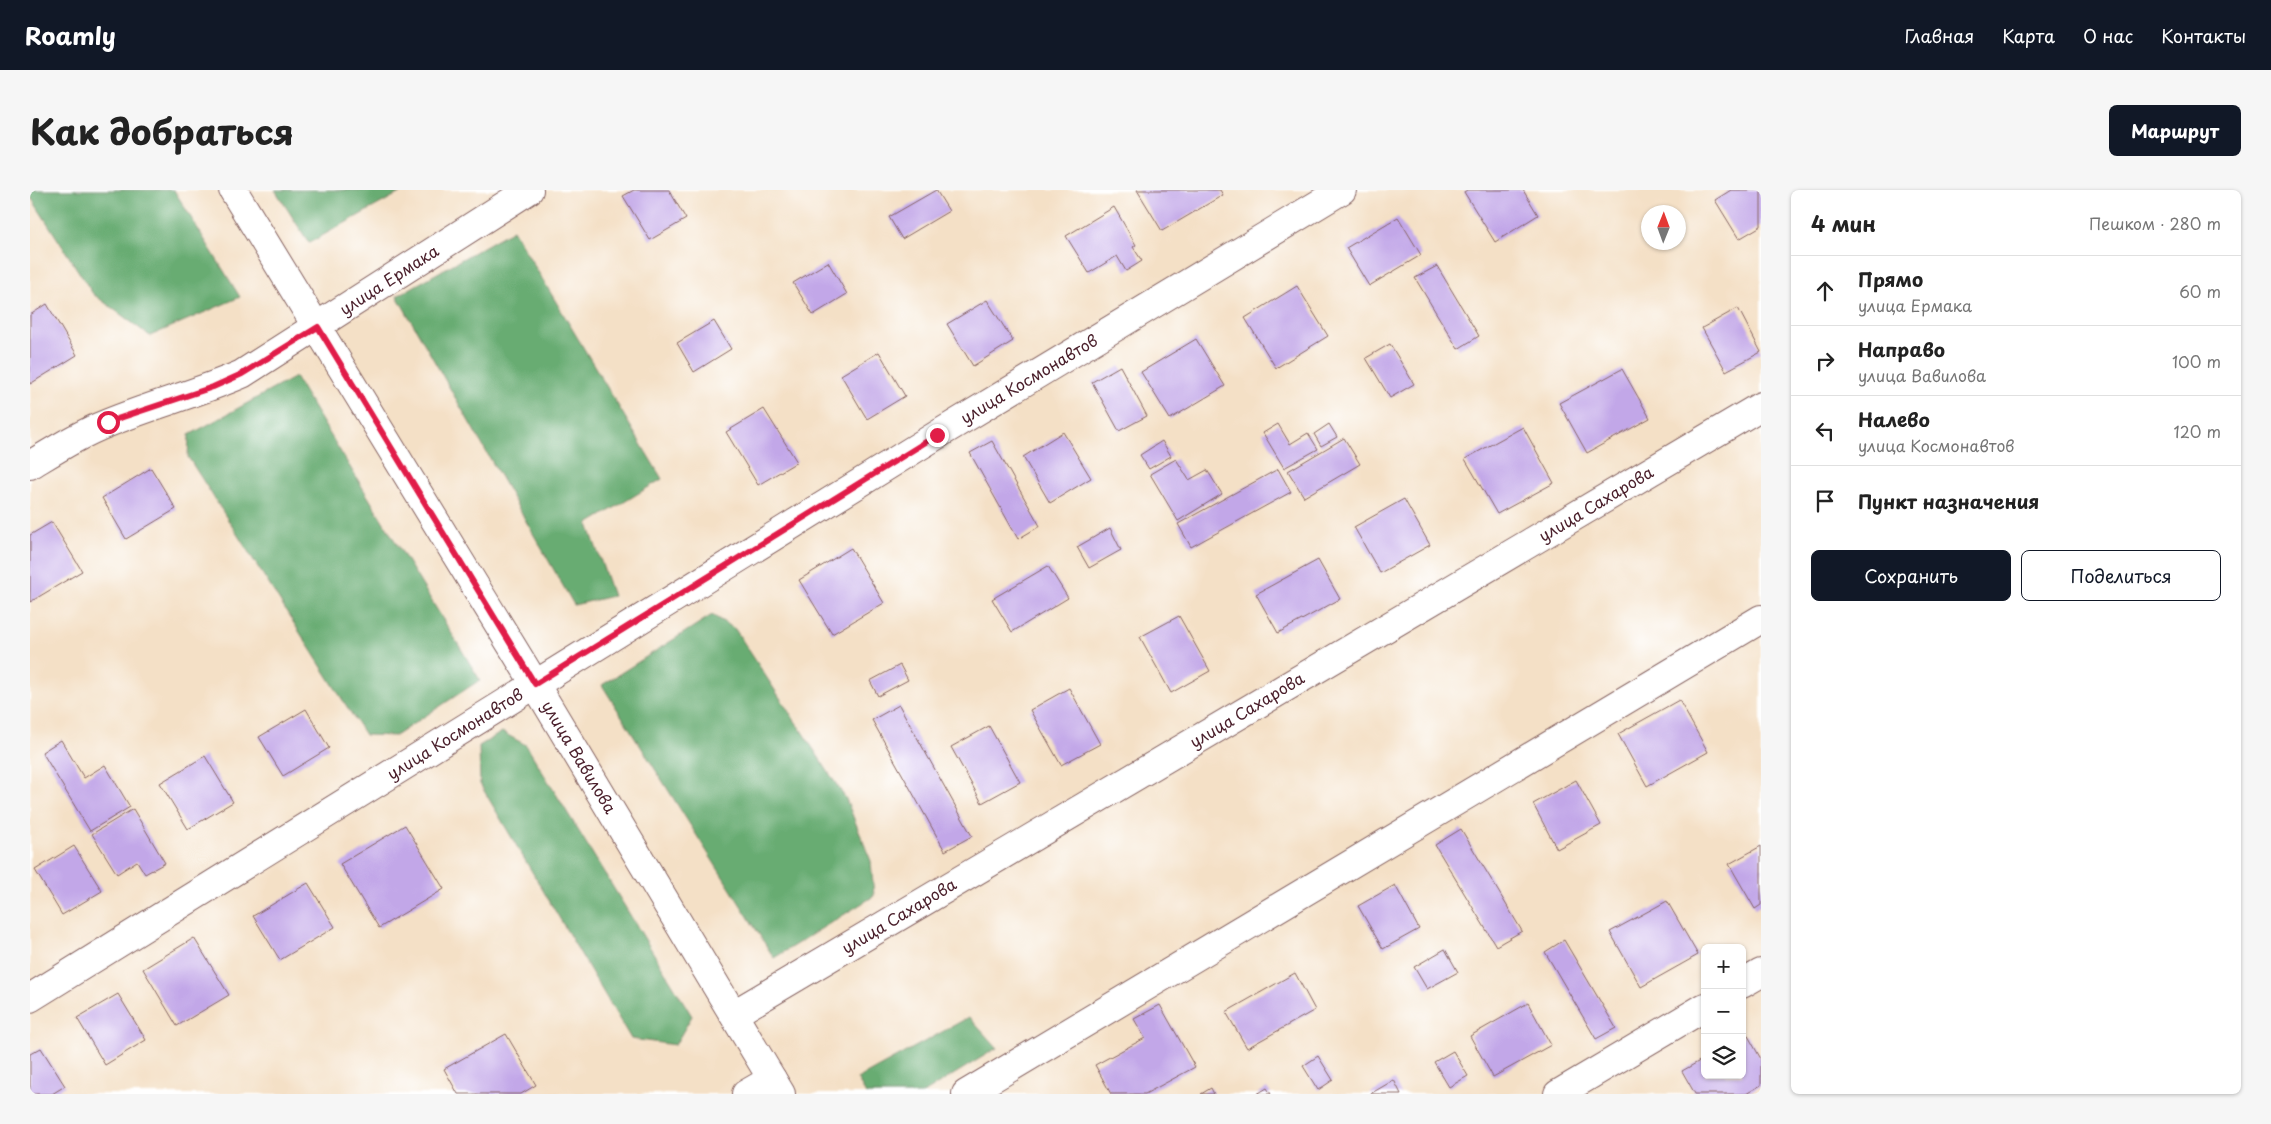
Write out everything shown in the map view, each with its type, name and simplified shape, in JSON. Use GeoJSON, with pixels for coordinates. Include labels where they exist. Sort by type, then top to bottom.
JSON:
{"type":"FeatureCollection","features":[{"type":"Feature","properties":{"kind":"street","name":"улица Вавилова"},"geometry":{"type":"LineString","coordinates":[[233,190],[535,684],[777,1086]]}},
{"type":"Feature","properties":{"kind":"street","name":"улица Ермака"},"geometry":{"type":"LineString","coordinates":[[30,465],[70,440],[108,422],[213,387],[242,374],[529,190]]}},
{"type":"Feature","properties":{"kind":"street","name":"улица Космонавтов"},"geometry":{"type":"LineString","coordinates":[[30,998],[937,435],[1342,190]]}},
{"type":"Feature","properties":{"kind":"street","name":"улица Сахарова"},"geometry":{"type":"LineString","coordinates":[[734,1014],[1761,406]]}},
{"type":"Feature","properties":{"kind":"street"},"geometry":{"type":"LineString","coordinates":[[966,1094],[1761,619]]}},
{"type":"Feature","properties":{"kind":"street"},"geometry":{"type":"LineString","coordinates":[[1746,982],[1761,973]]}},
{"type":"Feature","properties":{"kind":"street"},"geometry":{"type":"LineString","coordinates":[[1558,1094],[1701,1009]]}},
{"type":"Feature","properties":{"kind":"street"},"geometry":{"type":"LineString","coordinates":[[746,1094],[777,1086]]}},
{"type":"Feature","properties":{"kind":"green space"},"geometry":{"type":"Polygon","coordinates":[[[30,190],[174,190],[240,297],[150,336],[93,294],[30,196],[30,190]]]}},
{"type":"Feature","properties":{"kind":"green space"},"geometry":{"type":"Polygon","coordinates":[[[275,190],[405,190],[309,243],[275,190]]]}},
{"type":"Feature","properties":{"kind":"green space"},"geometry":{"type":"Polygon","coordinates":[[[513,230],[662,479],[588,524],[613,596],[574,605],[397,296],[513,230]]]}},
{"type":"Feature","properties":{"kind":"green space"},"geometry":{"type":"Polygon","coordinates":[[[295,377],[480,680],[395,736],[365,735],[188,457],[189,435],[295,377]]]}},
{"type":"Feature","properties":{"kind":"green space"},"geometry":{"type":"Polygon","coordinates":[[[712,615],[735,629],[846,799],[871,861],[874,896],[774,958],[602,685],[712,615]]]}},
{"type":"Feature","properties":{"kind":"green space"},"geometry":{"type":"Polygon","coordinates":[[[502,732],[526,745],[692,1016],[675,1045],[631,1039],[480,784],[479,746],[502,732]]]}},
{"type":"Feature","properties":{"kind":"green space"},"geometry":{"type":"Polygon","coordinates":[[[969,1017],[997,1048],[922,1094],[866,1094],[857,1079],[969,1017]]]}},
{"type":"Feature","properties":{"kind":"building"},"geometry":{"type":"Polygon","coordinates":[[[634,190],[669,190],[686,219],[650,240],[623,196],[634,190]]]}},
{"type":"Feature","properties":{"kind":"building"},"geometry":{"type":"Polygon","coordinates":[[[936,190],[949,211],[902,239],[889,217],[936,190]]]}},
{"type":"Feature","properties":{"kind":"building"},"geometry":{"type":"Polygon","coordinates":[[[1137,190],[1220,190],[1223,195],[1162,231],[1137,190]]]}},
{"type":"Feature","properties":{"kind":"building"},"geometry":{"type":"Polygon","coordinates":[[[1467,190],[1523,190],[1538,215],[1495,242],[1464,192],[1467,190]]]}},
{"type":"Feature","properties":{"kind":"building"},"geometry":{"type":"Polygon","coordinates":[[[1731,190],[1761,190],[1761,226],[1739,239],[1715,200],[1731,190]]]}},
{"type":"Feature","properties":{"kind":"building"},"geometry":{"type":"Polygon","coordinates":[[[1114,207],[1136,245],[1133,247],[1142,261],[1126,271],[1117,256],[1089,273],[1066,236],[1114,207]]]}},
{"type":"Feature","properties":{"kind":"building"},"geometry":{"type":"Polygon","coordinates":[[[1398,217],[1421,255],[1369,286],[1346,248],[1398,217]]]}},
{"type":"Feature","properties":{"kind":"building"},"geometry":{"type":"Polygon","coordinates":[[[828,262],[847,294],[813,315],[793,283],[828,262]]]}},
{"type":"Feature","properties":{"kind":"building"},"geometry":{"type":"Polygon","coordinates":[[[1437,266],[1479,336],[1458,349],[1415,278],[1437,266]]]}},
{"type":"Feature","properties":{"kind":"building"},"geometry":{"type":"Polygon","coordinates":[[[1297,286],[1328,336],[1276,368],[1245,318],[1297,286]]]}},
{"type":"Feature","properties":{"kind":"building"},"geometry":{"type":"Polygon","coordinates":[[[987,300],[1013,341],[973,366],[947,324],[987,300]]]}},
{"type":"Feature","properties":{"kind":"building"},"geometry":{"type":"Polygon","coordinates":[[[47,304],[77,355],[30,384],[30,315],[47,304]]]}},
{"type":"Feature","properties":{"kind":"building"},"geometry":{"type":"Polygon","coordinates":[[[1738,308],[1761,352],[1726,371],[1702,328],[1738,308]]]}},
{"type":"Feature","properties":{"kind":"building"},"geometry":{"type":"Polygon","coordinates":[[[714,321],[731,349],[694,372],[677,343],[714,321]]]}},
{"type":"Feature","properties":{"kind":"building"},"geometry":{"type":"Polygon","coordinates":[[[1196,339],[1225,386],[1170,419],[1141,372],[1196,339]]]}},
{"type":"Feature","properties":{"kind":"building"},"geometry":{"type":"Polygon","coordinates":[[[1390,344],[1414,384],[1390,398],[1366,358],[1390,344]]]}},
{"type":"Feature","properties":{"kind":"building"},"geometry":{"type":"Polygon","coordinates":[[[879,352],[905,396],[867,419],[841,375],[879,352]]]}},
{"type":"Feature","properties":{"kind":"building"},"geometry":{"type":"Polygon","coordinates":[[[1120,366],[1147,416],[1119,431],[1092,382],[1120,366]]]}},
{"type":"Feature","properties":{"kind":"building"},"geometry":{"type":"Polygon","coordinates":[[[1622,369],[1650,418],[1587,453],[1559,403],[1622,369]]]}},
{"type":"Feature","properties":{"kind":"building"},"geometry":{"type":"Polygon","coordinates":[[[764,409],[797,462],[758,485],[726,432],[764,409]]]}},
{"type":"Feature","properties":{"kind":"building"},"geometry":{"type":"Polygon","coordinates":[[[1278,424],[1290,444],[1308,433],[1318,449],[1284,468],[1263,433],[1278,424]]]}},
{"type":"Feature","properties":{"kind":"building"},"geometry":{"type":"Polygon","coordinates":[[[1329,424],[1337,437],[1321,446],[1314,434],[1329,424]]]}},
{"type":"Feature","properties":{"kind":"building"},"geometry":{"type":"Polygon","coordinates":[[[1523,427],[1554,483],[1497,514],[1465,459],[1523,427]]]}},
{"type":"Feature","properties":{"kind":"building"},"geometry":{"type":"Polygon","coordinates":[[[1063,432],[1091,478],[1050,503],[1023,457],[1063,432]]]}},
{"type":"Feature","properties":{"kind":"building"},"geometry":{"type":"Polygon","coordinates":[[[1344,438],[1360,464],[1304,497],[1288,471],[1344,438]]]}},
{"type":"Feature","properties":{"kind":"building"},"geometry":{"type":"Polygon","coordinates":[[[992,441],[1040,526],[1018,539],[970,453],[992,441]]]}},
{"type":"Feature","properties":{"kind":"building"},"geometry":{"type":"Polygon","coordinates":[[[1162,441],[1171,456],[1149,469],[1140,455],[1162,441]]]}},
{"type":"Feature","properties":{"kind":"building"},"geometry":{"type":"Polygon","coordinates":[[[1176,459],[1189,480],[1207,470],[1222,494],[1178,521],[1150,474],[1176,459]]]}},
{"type":"Feature","properties":{"kind":"building"},"geometry":{"type":"Polygon","coordinates":[[[151,468],[176,509],[126,539],[102,498],[151,468]]]}},
{"type":"Feature","properties":{"kind":"building"},"geometry":{"type":"Polygon","coordinates":[[[1278,469],[1291,492],[1191,547],[1178,524],[1278,469]]]}},
{"type":"Feature","properties":{"kind":"building"},"geometry":{"type":"Polygon","coordinates":[[[1404,499],[1430,545],[1380,573],[1354,527],[1404,499]]]}},
{"type":"Feature","properties":{"kind":"building"},"geometry":{"type":"Polygon","coordinates":[[[52,522],[82,571],[30,602],[30,535],[52,522]]]}},
{"type":"Feature","properties":{"kind":"building"},"geometry":{"type":"Polygon","coordinates":[[[1110,528],[1121,550],[1089,568],[1077,547],[1110,528]]]}},
{"type":"Feature","properties":{"kind":"building"},"geometry":{"type":"Polygon","coordinates":[[[851,548],[884,603],[832,634],[799,580],[851,548]]]}},
{"type":"Feature","properties":{"kind":"building"},"geometry":{"type":"Polygon","coordinates":[[[1318,560],[1340,599],[1278,633],[1256,594],[1318,560]]]}},
{"type":"Feature","properties":{"kind":"building"},"geometry":{"type":"Polygon","coordinates":[[[1048,566],[1068,598],[1012,632],[992,599],[1048,566]]]}},
{"type":"Feature","properties":{"kind":"building"},"geometry":{"type":"Polygon","coordinates":[[[1179,616],[1210,671],[1171,693],[1140,637],[1179,616]]]}},
{"type":"Feature","properties":{"kind":"building"},"geometry":{"type":"Polygon","coordinates":[[[900,665],[908,680],[878,696],[870,681],[900,665]]]}},
{"type":"Feature","properties":{"kind":"building"},"geometry":{"type":"Polygon","coordinates":[[[1069,688],[1100,744],[1061,765],[1030,710],[1069,688]]]}},
{"type":"Feature","properties":{"kind":"building"},"geometry":{"type":"Polygon","coordinates":[[[1679,700],[1708,752],[1647,786],[1618,734],[1679,700]]]}},
{"type":"Feature","properties":{"kind":"building"},"geometry":{"type":"Polygon","coordinates":[[[899,705],[972,836],[945,851],[872,720],[899,705]]]}},
{"type":"Feature","properties":{"kind":"building"},"geometry":{"type":"Polygon","coordinates":[[[306,709],[329,748],[283,776],[259,737],[306,709]]]}},
{"type":"Feature","properties":{"kind":"building"},"geometry":{"type":"Polygon","coordinates":[[[989,726],[1020,782],[982,803],[951,747],[989,726]]]}},
{"type":"Feature","properties":{"kind":"building"},"geometry":{"type":"Polygon","coordinates":[[[61,740],[84,778],[105,765],[130,807],[90,831],[42,752],[61,740]]]}},
{"type":"Feature","properties":{"kind":"building"},"geometry":{"type":"Polygon","coordinates":[[[205,756],[233,802],[188,829],[160,783],[205,756]]]}},
{"type":"Feature","properties":{"kind":"building"},"geometry":{"type":"Polygon","coordinates":[[[1576,780],[1601,825],[1557,849],[1533,804],[1576,780]]]}},
{"type":"Feature","properties":{"kind":"building"},"geometry":{"type":"Polygon","coordinates":[[[133,809],[165,863],[145,874],[137,861],[117,874],[92,834],[133,809]]]}},
{"type":"Feature","properties":{"kind":"building"},"geometry":{"type":"Polygon","coordinates":[[[405,825],[444,889],[379,928],[340,864],[405,825]]]}},
{"type":"Feature","properties":{"kind":"building"},"geometry":{"type":"Polygon","coordinates":[[[1461,829],[1522,931],[1496,946],[1435,845],[1461,829]]]}},
{"type":"Feature","properties":{"kind":"building"},"geometry":{"type":"Polygon","coordinates":[[[74,846],[102,891],[62,915],[35,870],[74,846]]]}},
{"type":"Feature","properties":{"kind":"building"},"geometry":{"type":"Polygon","coordinates":[[[1761,846],[1761,905],[1755,909],[1729,864],[1761,846]]]}},
{"type":"Feature","properties":{"kind":"building"},"geometry":{"type":"Polygon","coordinates":[[[308,883],[335,927],[280,960],[253,916],[308,883]]]}},
{"type":"Feature","properties":{"kind":"building"},"geometry":{"type":"Polygon","coordinates":[[[1395,885],[1419,929],[1383,949],[1358,906],[1395,885]]]}},
{"type":"Feature","properties":{"kind":"building"},"geometry":{"type":"Polygon","coordinates":[[[1667,901],[1698,955],[1641,987],[1610,932],[1667,901]]]}},
{"type":"Feature","properties":{"kind":"building"},"geometry":{"type":"Polygon","coordinates":[[[194,938],[229,995],[177,1026],[143,969],[194,938]]]}},
{"type":"Feature","properties":{"kind":"building"},"geometry":{"type":"Polygon","coordinates":[[[1564,940],[1616,1028],[1596,1039],[1545,952],[1564,940]]]}},
{"type":"Feature","properties":{"kind":"building"},"geometry":{"type":"Polygon","coordinates":[[[1445,949],[1458,972],[1427,989],[1414,967],[1445,949]]]}},
{"type":"Feature","properties":{"kind":"building"},"geometry":{"type":"Polygon","coordinates":[[[1295,973],[1315,1010],[1247,1048],[1226,1012],[1295,973]]]}},
{"type":"Feature","properties":{"kind":"building"},"geometry":{"type":"Polygon","coordinates":[[[118,994],[146,1040],[105,1065],[77,1018],[118,994]]]}},
{"type":"Feature","properties":{"kind":"building"},"geometry":{"type":"Polygon","coordinates":[[[1528,1003],[1551,1045],[1493,1077],[1470,1036],[1528,1003]]]}},
{"type":"Feature","properties":{"kind":"building"},"geometry":{"type":"Polygon","coordinates":[[[1160,1005],[1195,1067],[1145,1094],[1111,1094],[1095,1065],[1145,1038],[1134,1019],[1160,1005]]]}},
{"type":"Feature","properties":{"kind":"building"},"geometry":{"type":"Polygon","coordinates":[[[506,1034],[536,1085],[521,1094],[458,1094],[444,1069],[506,1034]]]}},
{"type":"Feature","properties":{"kind":"building"},"geometry":{"type":"Polygon","coordinates":[[[1746,1035],[1761,1059],[1761,1085],[1746,1094],[1695,1094],[1682,1071],[1701,1060],[1701,1079],[1746,1079],[1746,1035]]]}},
{"type":"Feature","properties":{"kind":"building"},"geometry":{"type":"Polygon","coordinates":[[[41,1048],[65,1086],[52,1094],[30,1094],[30,1054],[41,1048]]]}},
{"type":"Feature","properties":{"kind":"building"},"geometry":{"type":"Polygon","coordinates":[[[1453,1051],[1468,1076],[1449,1087],[1434,1062],[1453,1051]]]}},
{"type":"Feature","properties":{"kind":"building"},"geometry":{"type":"Polygon","coordinates":[[[1318,1056],[1333,1080],[1318,1090],[1303,1066],[1318,1056]]]}},
{"type":"Feature","properties":{"kind":"building"},"geometry":{"type":"Polygon","coordinates":[[[1394,1080],[1401,1094],[1370,1094],[1394,1080]]]}},
{"type":"Feature","properties":{"kind":"building"},"geometry":{"type":"Polygon","coordinates":[[[1211,1088],[1214,1094],[1201,1094],[1211,1088]]]}},
{"type":"Feature","properties":{"kind":"building"},"geometry":{"type":"Polygon","coordinates":[[[1267,1088],[1271,1094],[1257,1094],[1267,1088]]]}},
{"type":"Feature","properties":{"kind":"route"},"geometry":{"type":"LineString","coordinates":[[108,422],[213,387],[242,374],[318,327],[535,684],[937,435]]}}]}
